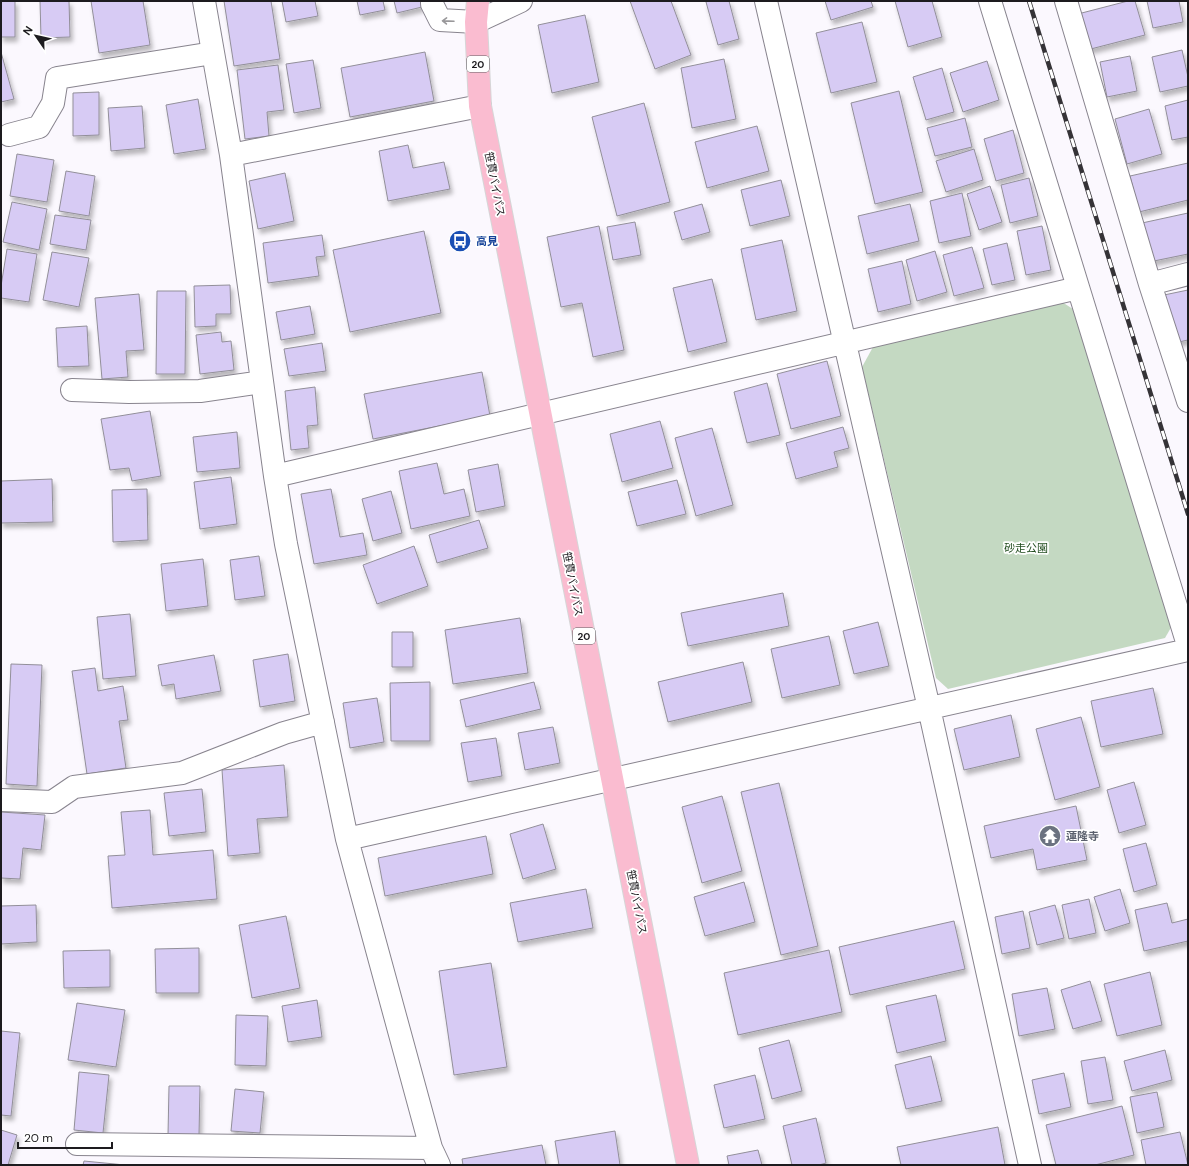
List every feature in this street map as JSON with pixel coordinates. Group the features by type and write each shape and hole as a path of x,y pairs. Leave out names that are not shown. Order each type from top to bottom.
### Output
{"main road":[{"name":"笹貫バイパス","path":"477,11 480,106 688,1165"}],"street":[{"path":"77,1144 435,1157 348,839 286,544 274,476 231,155 204,1"},
{"path":"432,1 440,20 521,1"},
{"path":"477,11 497,1"},
{"path":"766,1 929,708 1030,1165"},
{"path":"990,1 1188,645"},
{"path":"1066,1 1150,284 1188,401"},
{"path":"9,135 39,127 53,103 57,78 213,53"},
{"path":"231,155 480,106"},
{"path":"1150,284 1188,274"},
{"path":"274,476 1078,288"},
{"path":"72,390 129,392 200,391 262,382"},
{"path":"348,839 1188,650"},
{"path":"1,800 52,802 74,787 182,773 284,732 323,722"}],"green space":[{"name":"砂走公園","path":"1062,302 1076,311 1173,624 1165,638 948,689 936,678 862,367 873,347"}],"building":[{"path":"1,1 15,1 15,37 1,37"},
{"path":"40,1 69,1 70,37 41,38"},
{"path":"91,1 143,1 150,45 99,53"},
{"path":"224,1 271,1 280,59 234,66"},
{"path":"282,1 315,1 318,16 286,22"},
{"path":"357,1 383,1 385,10 360,15"},
{"path":"394,1 421,1 422,7 397,13"},
{"path":"630,1 671,1 691,55 655,69"},
{"path":"729,1 739,39 718,45 706,2"},
{"path":"825,1 871,1 873,7 831,20"},
{"path":"895,1 932,1 942,37 908,47"},
{"path":"1128,1 1135,1 1145,35 1083,51 1074,15"},
{"path":"1147,1 1179,1 1183,22 1153,28"},
{"path":"585,15 599,82 552,93 538,25"},
{"path":"862,22 877,82 831,93 816,33"},
{"path":"1182,50 1188,77 1188,86 1160,92 1152,57"},
{"path":"1,52 14,99 1,102"},
{"path":"425,52 434,101 350,117 341,68"},
{"path":"1130,56 1137,91 1107,97 1100,62"},
{"path":"724,59 736,119 692,128 681,68"},
{"path":"313,60 321,108 294,113 286,64"},
{"path":"987,61 999,100 963,112 950,73"},
{"path":"278,65 284,110 267,112 269,136 245,139 237,70"},
{"path":"942,68 954,112 926,120 913,77"},
{"path":"899,91 923,192 875,204 851,103"},
{"path":"99,92 99,135 73,136 73,93"},
{"path":"198,99 206,149 174,154 166,105"},
{"path":"1188,100 1188,137 1172,140 1165,106"},
{"path":"644,103 670,202 617,216 592,117"},
{"path":"142,106 145,148 111,151 108,108"},
{"path":"1149,109 1162,154 1127,164 1115,119"},
{"path":"965,118 972,147 935,156 927,128"},
{"path":"757,126 769,171 707,188 695,142"},
{"path":"1013,130 1024,173 996,181 984,139"},
{"path":"408,145 413,168 444,162 450,189 388,201 379,151"},
{"path":"974,149 983,180 946,192 936,161"},
{"path":"17,154 54,160 47,202 10,196"},
{"path":"1188,163 1188,200 1139,212 1130,176"},
{"path":"66,171 95,176 89,216 59,211"},
{"path":"285,173 294,221 258,229 249,181"},
{"path":"1029,178 1038,216 1010,223 1001,185"},
{"path":"781,180 790,216 750,226 741,190"},
{"path":"990,186 1002,222 979,230 967,194"},
{"path":"962,193 971,236 939,243 930,201"},
{"path":"12,202 47,209 39,250 3,242"},
{"path":"702,204 710,232 682,240 674,212"},
{"path":"910,204 919,241 867,254 858,216"},
{"path":"1188,213 1188,254 1149,262 1142,223"},
{"path":"55,215 91,220 86,250 50,244"},
{"path":"635,222 641,255 613,260 607,227"},
{"path":"599,226 624,350 593,357 582,303 561,307 547,237"},
{"path":"1042,226 1051,270 1026,275 1017,231"},
{"path":"424,231 441,313 350,332 333,250"},
{"path":"322,235 325,256 316,257 319,276 268,283 263,243"},
{"path":"782,240 797,311 756,320 741,249"},
{"path":"1007,243 1015,280 992,285 983,249"},
{"path":"972,247 984,288 954,296 943,255"},
{"path":"7,249 37,254 29,302 1,298 1,286"},
{"path":"935,251 947,292 917,301 906,260"},
{"path":"52,252 89,258 79,307 43,300"},
{"path":"902,261 911,304 878,312 868,269"},
{"path":"712,279 727,342 688,352 673,288"},
{"path":"230,285 231,314 216,314 216,326 195,327 194,286"},
{"path":"1188,290 1188,340 1174,343 1164,295"},
{"path":"157,291 186,291 185,374 156,374"},
{"path":"139,294 144,350 126,351 128,377 102,379 95,298"},
{"path":"310,306 315,334 281,340 276,312"},
{"path":"87,326 89,366 58,367 56,328"},
{"path":"221,332 222,342 231,341 234,370 200,374 196,335"},
{"path":"322,343 326,371 289,376 284,349"},
{"path":"827,361 841,416 791,429 777,374"},
{"path":"482,372 490,416 373,439 364,394"},
{"path":"767,383 780,435 747,443 734,392"},
{"path":"315,387 318,425 307,426 309,448 291,450 285,391"},
{"path":"150,411 161,476 132,481 129,468 110,470 101,419"},
{"path":"660,421 673,468 622,482 610,434"},
{"path":"843,427 849,448 834,452 838,467 796,479 786,443"},
{"path":"712,428 733,505 696,516 675,438"},
{"path":"237,432 240,468 197,472 193,437"},
{"path":"437,463 444,494 464,489 470,516 411,529 399,471"},
{"path":"498,464 505,506 476,512 468,470"},
{"path":"231,477 237,524 200,529 194,482"},
{"path":"52,479 53,522 1,523 1,481"},
{"path":"677,480 686,514 637,526 628,492"},
{"path":"147,489 148,540 113,542 112,490"},
{"path":"331,489 340,537 363,533 367,555 314,564 301,494"},
{"path":"391,491 402,533 373,541 362,499"},
{"path":"479,520 488,548 437,563 429,535"},
{"path":"414,546 428,586 377,604 363,565"},
{"path":"259,556 265,596 235,600 230,560"},
{"path":"203,559 208,606 166,611 161,564"},
{"path":"783,593 789,626 688,646 681,613"},
{"path":"130,614 136,676 103,679 97,617"},
{"path":"520,618 528,673 453,684 445,630"},
{"path":"878,622 889,666 854,674 843,631"},
{"path":"392,632 413,632 413,667 392,667"},
{"path":"829,636 840,685 782,698 771,649"},
{"path":"288,654 295,701 260,707 253,660"},
{"path":"214,655 221,691 176,699 174,684 162,686 158,665"},
{"path":"743,662 752,702 668,722 658,682"},
{"path":"11,664 42,665 37,786 6,784"},
{"path":"95,668 98,691 123,686 128,720 119,721 126,768 87,774 72,671"},
{"path":"430,682 430,741 391,741 390,683"},
{"path":"534,682 541,709 466,727 460,700"},
{"path":"1153,688 1163,734 1101,747 1091,701"},
{"path":"377,698 384,742 350,748 343,703"},
{"path":"1011,715 1020,757 964,770 954,729"},
{"path":"1081,717 1100,787 1055,800 1036,729"},
{"path":"553,727 560,763 525,770 518,733"},
{"path":"496,738 502,776 468,782 461,743"},
{"path":"284,765 288,817 257,819 260,853 228,856 222,770"},
{"path":"1134,782 1146,825 1119,833 1107,790"},
{"path":"779,783 818,946 781,955 741,792"},
{"path":"202,789 206,832 169,836 164,793"},
{"path":"722,796 742,871 702,883 682,807"},
{"path":"1076,806 1087,860 1037,870 1033,849 991,858 984,826"},
{"path":"150,810 153,855 213,850 217,899 112,908 108,856 125,855 121,812"},
{"path":"1,812 45,815 41,850 23,848 20,879 1,878"},
{"path":"543,824 556,869 523,879 510,834"},
{"path":"486,836 493,874 385,896 378,858"},
{"path":"1146,843 1157,885 1134,892 1123,849"},
{"path":"744,882 755,922 705,936 694,897"},
{"path":"586,889 593,928 518,942 510,903"},
{"path":"1120,889 1130,923 1105,931 1094,897"},
{"path":"1089,899 1096,933 1069,939 1062,905"},
{"path":"1167,903 1172,923 1188,919 1188,941 1144,951 1135,910"},
{"path":"36,905 37,942 1,944 1,906"},
{"path":"1055,905 1064,938 1037,945 1029,912"},
{"path":"1023,911 1030,948 1002,954 995,917"},
{"path":"286,916 300,988 252,998 239,925"},
{"path":"954,921 965,969 850,995 839,947"},
{"path":"199,948 199,993 156,993 155,949"},
{"path":"110,950 110,987 64,988 63,951"},
{"path":"829,950 842,1012 738,1035 724,973"},
{"path":"491,963 507,1067 454,1075 439,971"},
{"path":"1150,972 1162,1025 1117,1036 1104,984"},
{"path":"1090,981 1102,1021 1073,1029 1061,990"},
{"path":"1047,988 1055,1029 1019,1036 1012,994"},
{"path":"936,995 946,1041 897,1053 886,1006"},
{"path":"317,1000 322,1037 288,1042 282,1006"},
{"path":"77,1003 125,1010 116,1067 68,1060"},
{"path":"236,1015 268,1016 266,1066 235,1065"},
{"path":"1,1031 20,1033 11,1116 1,1115"},
{"path":"789,1040 802,1091 772,1099 759,1048"},
{"path":"1165,1050 1172,1080 1132,1091 1124,1061"},
{"path":"931,1056 942,1101 906,1109 895,1065"},
{"path":"1105,1057 1113,1100 1088,1104 1081,1061"},
{"path":"79,1072 109,1075 103,1133 74,1130"},
{"path":"1064,1073 1071,1107 1039,1114 1032,1080"},
{"path":"755,1075 765,1119 724,1128 714,1085"},
{"path":"169,1086 200,1086 199,1135 168,1135"},
{"path":"235,1089 264,1092 260,1133 231,1131"},
{"path":"1157,1092 1164,1127 1137,1133 1130,1097"},
{"path":"1122,1106 1134,1155 1095,1165 1056,1165 1046,1125"},
{"path":"816,1118 826,1163 819,1165 792,1165 783,1126"},
{"path":"998,1127 1005,1165 901,1165 897,1147"},
{"path":"1,1130 17,1135 8,1165 1,1165"},
{"path":"615,1131 620,1165 559,1165 555,1141"},
{"path":"1180,1132 1188,1165 1146,1165 1141,1140"},
{"path":"542,1145 546,1165 463,1165 462,1159"},
{"path":"758,1150 762,1165 729,1165 727,1156"},
{"path":"84,1161 125,1165 83,1165"}],"railway":[{"path":"1029,1 1188,514"}],"place":[{"name":"高見","path":"460,241"},
{"name":"蓮隆寺","path":"1050,836"}]}
